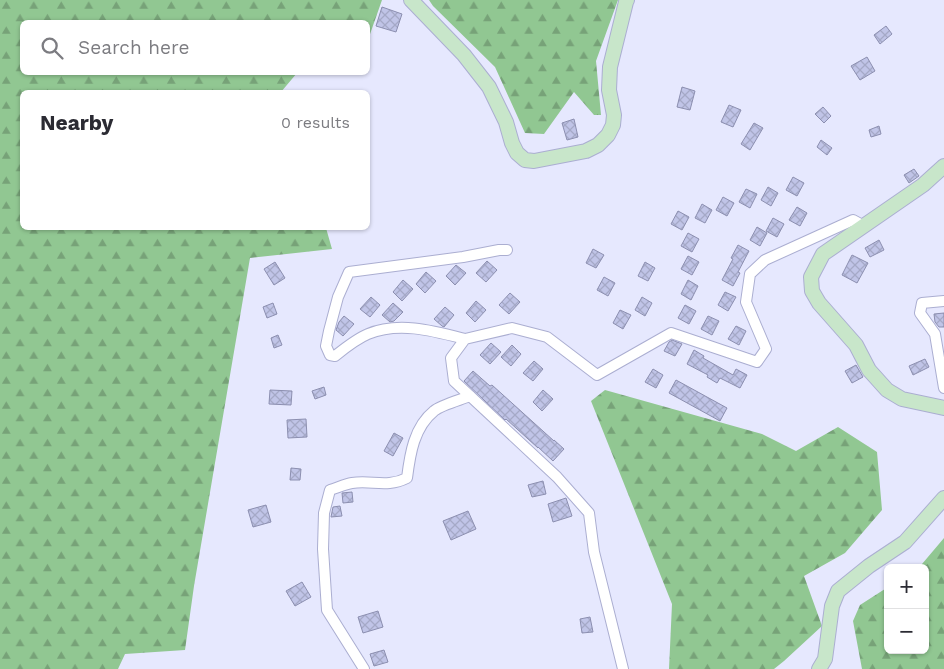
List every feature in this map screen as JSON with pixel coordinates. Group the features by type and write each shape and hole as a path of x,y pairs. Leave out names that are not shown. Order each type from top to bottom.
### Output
{"street":[{"path":"412,0 464,55 489,87 506,122 517,153 525,160 534,161 586,151 608,135 614,115 609,90 610,67 627,0"},
{"path":"944,166 923,186 823,254 811,277 812,291 819,303 856,345 869,370 887,390 902,399 944,408"},
{"path":"507,250 349,272 338,297 326,346 330,355 335,356 367,334 386,328 413,328 465,339 512,328 547,337 597,375 671,333 757,362 766,349 746,302 750,274 765,260 852,220 864,226"},
{"path":"944,301 922,303 920,313 935,334 944,388"},
{"path":"465,339 451,358 454,381 557,477 589,513 594,552 623,669"},
{"path":"364,669 327,610 323,522 330,490 352,483 398,483 407,478 410,452 420,426 434,410 470,396"},
{"path":"819,669 825,659 832,606 838,591 869,566 906,542 944,498"}],"green space":[{"path":"0,0 382,0 370,34 370,20 20,20 20,75 295,75 283,90 20,90 20,230 327,230 332,249 250,258 194,586 185,650 125,654 118,669 0,669"},
{"path":"429,0 618,0 596,61 601,115 594,115 574,92 544,134 525,133 495,67"},
{"path":"605,390 762,434 796,451 838,427 877,452 882,510 845,553 804,576 822,626 774,669 669,669 672,604 591,401"},
{"path":"944,538 944,669 862,669 853,621 860,605 884,590 884,654 929,654 929,564 922,564"}],"building":[{"path":"382,7 402,14 396,32 376,26"},
{"path":"886,26 892,34 880,44 874,35"},
{"path":"867,57 875,71 860,80 851,66"},
{"path":"682,87 695,91 690,110 677,107"},
{"path":"729,105 741,110 733,127 721,122"},
{"path":"823,107 831,116 824,123 815,114"},
{"path":"574,119 578,137 567,140 562,123"},
{"path":"754,123 763,128 750,150 741,144"},
{"path":"879,126 881,134 871,137 869,130"},
{"path":"821,140 832,148 827,155 817,147"},
{"path":"914,169 919,176 909,183 904,175"},
{"path":"793,177 804,183 797,196 786,190"},
{"path":"768,187 778,193 771,206 761,200"},
{"path":"746,189 757,194 750,208 739,202"},
{"path":"723,197 734,203 727,216 716,210"},
{"path":"702,204 712,210 705,223 695,218"},
{"path":"797,207 807,213 800,226 789,220"},
{"path":"678,211 689,217 682,230 671,224"},
{"path":"773,218 784,224 777,237 766,231"},
{"path":"757,227 767,233 760,246 750,240"},
{"path":"688,233 699,239 692,252 681,246"},
{"path":"879,240 884,250 870,257 865,248"},
{"path":"738,245 749,251 733,286 722,280"},
{"path":"593,249 604,255 596,268 586,263"},
{"path":"852,255 868,263 857,283 842,275"},
{"path":"688,256 699,262 692,275 681,269"},
{"path":"487,261 497,270 486,282 476,273"},
{"path":"275,262 285,278 274,285 264,269"},
{"path":"645,262 655,268 648,281 638,276"},
{"path":"456,265 466,273 455,285 446,276"},
{"path":"426,272 436,281 425,293 416,284"},
{"path":"604,277 615,283 608,296 597,290"},
{"path":"403,280 413,289 402,301 393,292"},
{"path":"688,280 698,286 691,300 681,294"},
{"path":"725,292 736,297 728,311 718,305"},
{"path":"510,293 520,302 509,314 499,305"},
{"path":"371,297 380,305 370,317 360,309"},
{"path":"642,297 652,303 645,316 635,310"},
{"path":"476,301 486,310 475,322 466,313"},
{"path":"273,303 277,314 267,318 263,307"},
{"path":"393,303 403,312 394,321 390,322 382,315"},
{"path":"685,305 696,311 689,324 678,318"},
{"path":"445,307 454,315 444,327 434,319"},
{"path":"620,310 631,315 623,329 613,323"},
{"path":"944,313 944,327 939,327 935,322 934,314"},
{"path":"344,316 354,324 343,336 336,330"},
{"path":"708,316 719,321 712,335 701,329"},
{"path":"736,326 746,331 739,345 728,339"},
{"path":"278,335 282,345 274,348 271,338"},
{"path":"672,340 682,344 675,356 664,351"},
{"path":"491,343 501,352 490,364 480,355"},
{"path":"512,345 521,354 511,366 501,357"},
{"path":"694,350 704,356 703,358 733,375 736,369 747,375 740,388 720,378 717,383 707,377 708,375 687,364"},
{"path":"925,359 929,367 913,375 909,366"},
{"path":"534,361 543,369 533,381 523,373"},
{"path":"856,365 863,377 852,383 845,371"},
{"path":"653,369 663,375 656,388 645,382"},
{"path":"473,371 490,386 492,385 564,449 553,461 505,420 464,381"},
{"path":"676,380 727,408 720,421 669,393"},
{"path":"324,387 326,395 315,399 312,391"},
{"path":"270,390 292,391 291,405 269,404"},
{"path":"543,390 553,399 542,411 533,402"},
{"path":"306,419 307,437 288,438 287,420"},
{"path":"394,433 403,438 393,456 384,451"},
{"path":"291,468 301,469 300,480 290,480"},
{"path":"543,481 546,494 532,497 528,485"},
{"path":"352,492 353,502 343,503 342,493"},
{"path":"566,498 572,516 553,522 548,504"},
{"path":"266,505 271,522 253,527 248,510"},
{"path":"340,506 342,516 331,517 333,507"},
{"path":"468,511 476,529 451,540 443,521"},
{"path":"302,582 311,597 295,606 286,591"},
{"path":"378,611 383,627 363,633 358,617"},
{"path":"590,617 593,632 582,633 580,619"},
{"path":"384,650 388,662 374,666 370,654"}]}
